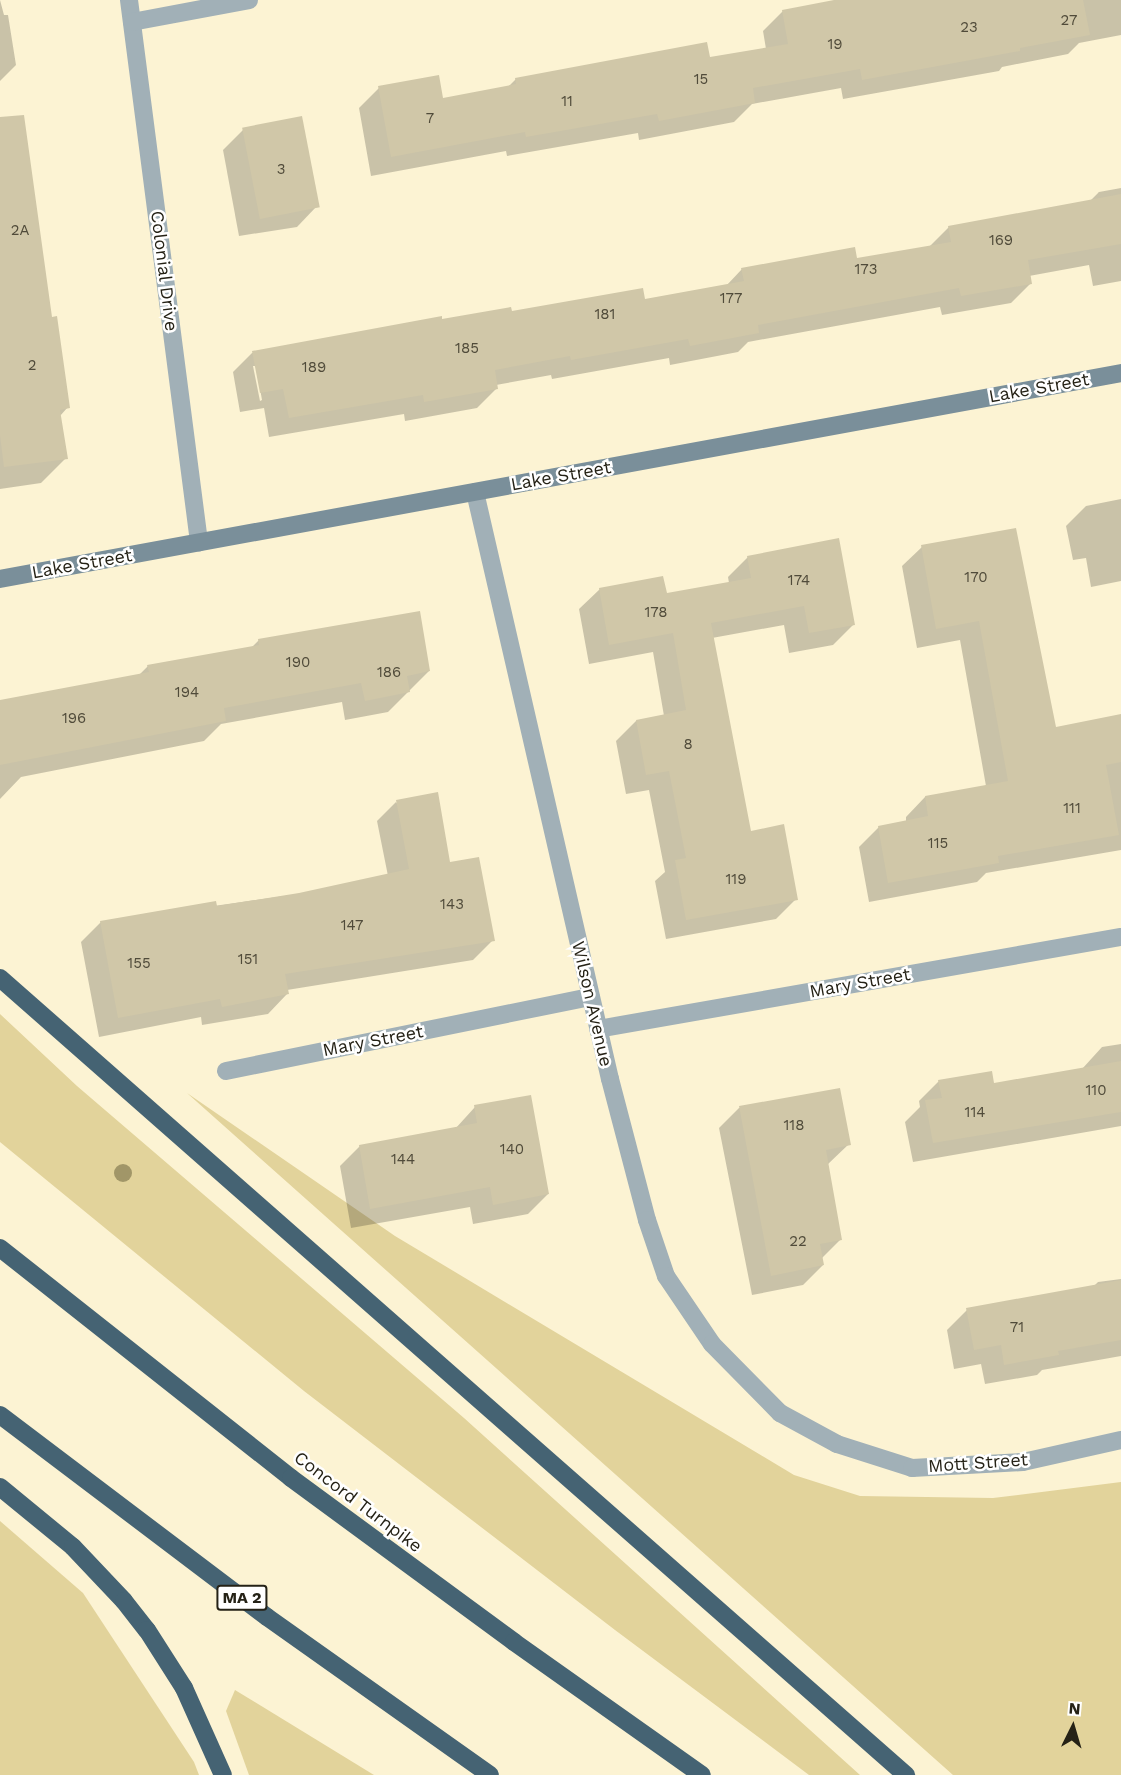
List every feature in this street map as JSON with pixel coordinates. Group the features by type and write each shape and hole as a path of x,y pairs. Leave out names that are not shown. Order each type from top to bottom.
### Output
{"highway":[{"path":"0,978 906,1775"},
{"name":"Concord Turnpike","path":"0,1248 291,1479 505,1636 702,1775"},
{"name":"MA 2","path":"0,1415 267,1617 490,1775"},
{"path":"0,1487 73,1547 124,1601 147,1630 184,1688 224,1775"}],"main road":[{"name":"Lake Street","path":"0,579 1121,373"}],"street":[{"name":"Colonial Drive","path":"129,0 199,542"},
{"path":"132,22 249,0"},
{"name":"Wilson Avenue","path":"475,492 598,1029 647,1220 666,1276 712,1344 780,1413 837,1444"},
{"name":"Mary Street","path":"598,1029 1121,937"},
{"name":"Mary Street","path":"226,1071 591,997"},
{"name":"Mott Street","path":"837,1444 912,1468 1023,1462 1121,1440"}],"shaded area":[{"path":"0,1014 77,1086 464,1418 860,1775 809,1775 615,1630 304,1391 0,1142"},
{"path":"187,1093 395,1236 794,1475 860,1496 993,1498 1121,1482 1121,1775 953,1775"},
{"path":"0,1521 83,1593 194,1762 199,1775 0,1775"},
{"path":"235,1690 374,1775 249,1775 226,1711"}],"building":[{"path":"834,0 1083,0 1090,35 1020,48 1020,51 862,80 860,69 753,88 755,103 659,121 657,114 526,137 525,132 391,157 378,86 439,75 443,98 516,84 515,78 707,42 710,57 788,44 782,10"},
{"path":"24,115 52,317 57,316 70,408 60,410 68,459 4,467 0,435 0,117"},
{"path":"302,116 320,207 260,219 242,128"},
{"path":"1121,194 1121,244 1028,260 1032,284 961,296 959,288 758,325 759,333 690,346 688,339 571,360 570,356 495,370 498,389 424,402 423,395 289,418 283,389 260,393 252,351 442,316 442,319 511,307 512,311 643,288 645,299 744,281 741,268 855,247 857,258 951,242 948,226"},
{"path":"1016,528 1056,727 1121,714 1121,762 1106,765 1119,835 998,856 999,863 888,883 878,826 928,816 925,796 1008,781 979,621 936,629 921,545"},
{"path":"839,538 855,625 809,633 804,606 711,623 751,831 784,824 798,900 686,920 675,860 686,858 669,771 646,775 636,720 686,710 673,633 609,645 599,588 663,576 667,593 751,578 747,556"},
{"path":"420,611 430,671 407,676 410,692 365,701 361,683 224,708 226,721 0,765 0,700 149,672 147,665 259,645 258,639"},
{"path":"438,792 450,862 479,857 495,941 285,974 289,994 222,1007 220,999 118,1018 100,921 216,901 217,906 299,893 409,869 396,800"},
{"path":"1121,1061 1121,1112 933,1143 925,1100 942,1098 938,1080 992,1071 994,1083"},
{"path":"840,1088 851,1145 826,1150 842,1240 820,1244 824,1265 771,1276 739,1106"},
{"path":"531,1095 549,1194 493,1205 490,1187 370,1209 359,1145 477,1123 474,1105"},
{"path":"1121,1280 1121,1340 1058,1351 1059,1355 1004,1365 1001,1345 974,1350 966,1308"}]}
